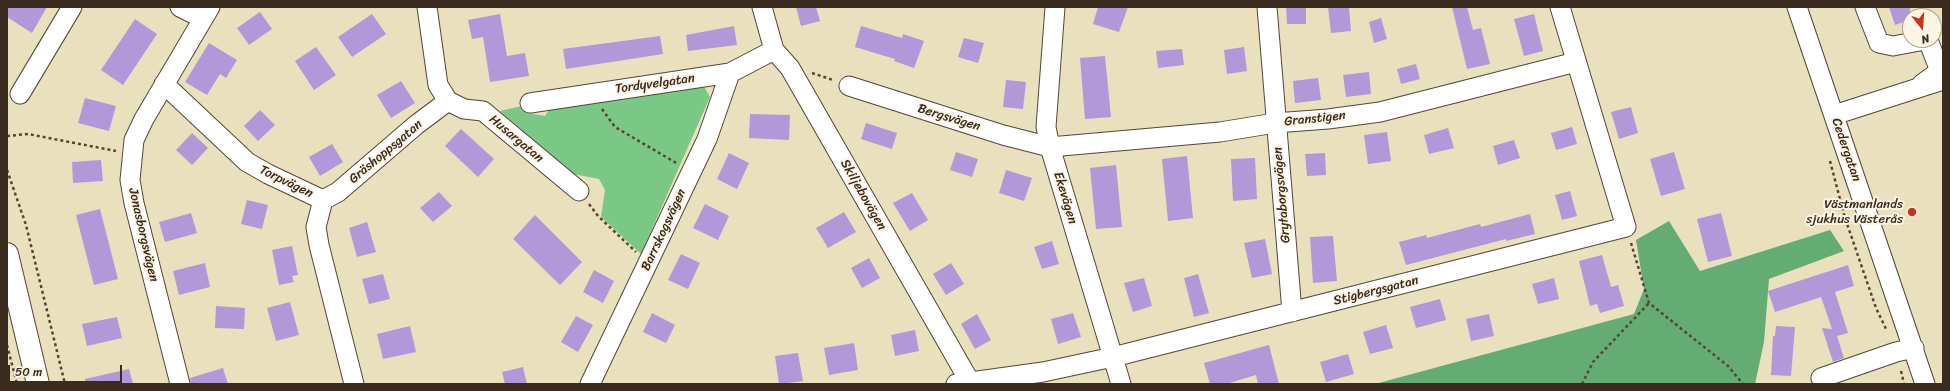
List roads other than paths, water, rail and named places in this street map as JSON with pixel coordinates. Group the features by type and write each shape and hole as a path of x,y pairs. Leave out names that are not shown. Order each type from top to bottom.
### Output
{"main road":[{"path":"7,254 38,384"}],"street":[{"path":"20,94 72,7"},
{"path":"180,7 206,12"},
{"path":"427,7 438,85 448,101"},
{"name":"Skiljebovägen","path":"762,7 774,50 790,68 963,383"},
{"name":"Ekevägen","path":"1055,7 1046,127 1050,147 1121,384"},
{"name":"Grytaborgsvägen","path":"1267,7 1275,124 1292,312"},
{"path":"1560,7 1576,62"},
{"name":"Cedergatan","path":"1797,7 1834,115 1904,350 1926,384"},
{"path":"1865,7 1879,43 1893,46 1902,44"},
{"name":"Jonasborgsvägen","path":"180,384 134,203 130,180 134,140 164,84 206,12"},
{"path":"1916,89 1940,71 1931,48"},
{"name":"Tordyvelgatan","path":"530,103 730,73 774,50"},
{"name":"Granstigen","path":"1050,147 1220,132 1380,112 1576,62"},
{"name":"Stigbergsgatan","path":"963,383 1043,372 1112,357 1626,227 1576,62"},
{"name":"Barrskogsvägen","path":"590,384 707,139 730,73"},
{"path":"1834,115 1867,103 1943,80"},
{"name":"Torpvägen","path":"164,84 247,162 268,174 323,200 316,227 319,245 354,384"},
{"name":"Bergsvägen","path":"849,86 1003,135 1050,147"},
{"name":"Husargatan","path":"448,101 464,109 483,111 579,191"},
{"name":"Gräshoppsgatan","path":"323,200 338,192 416,125 448,101"},
{"path":"1821,378 1904,350"}],"place":[{"name":"Västmanlands sjukhus Västerås","path":"1912,212"}]}
